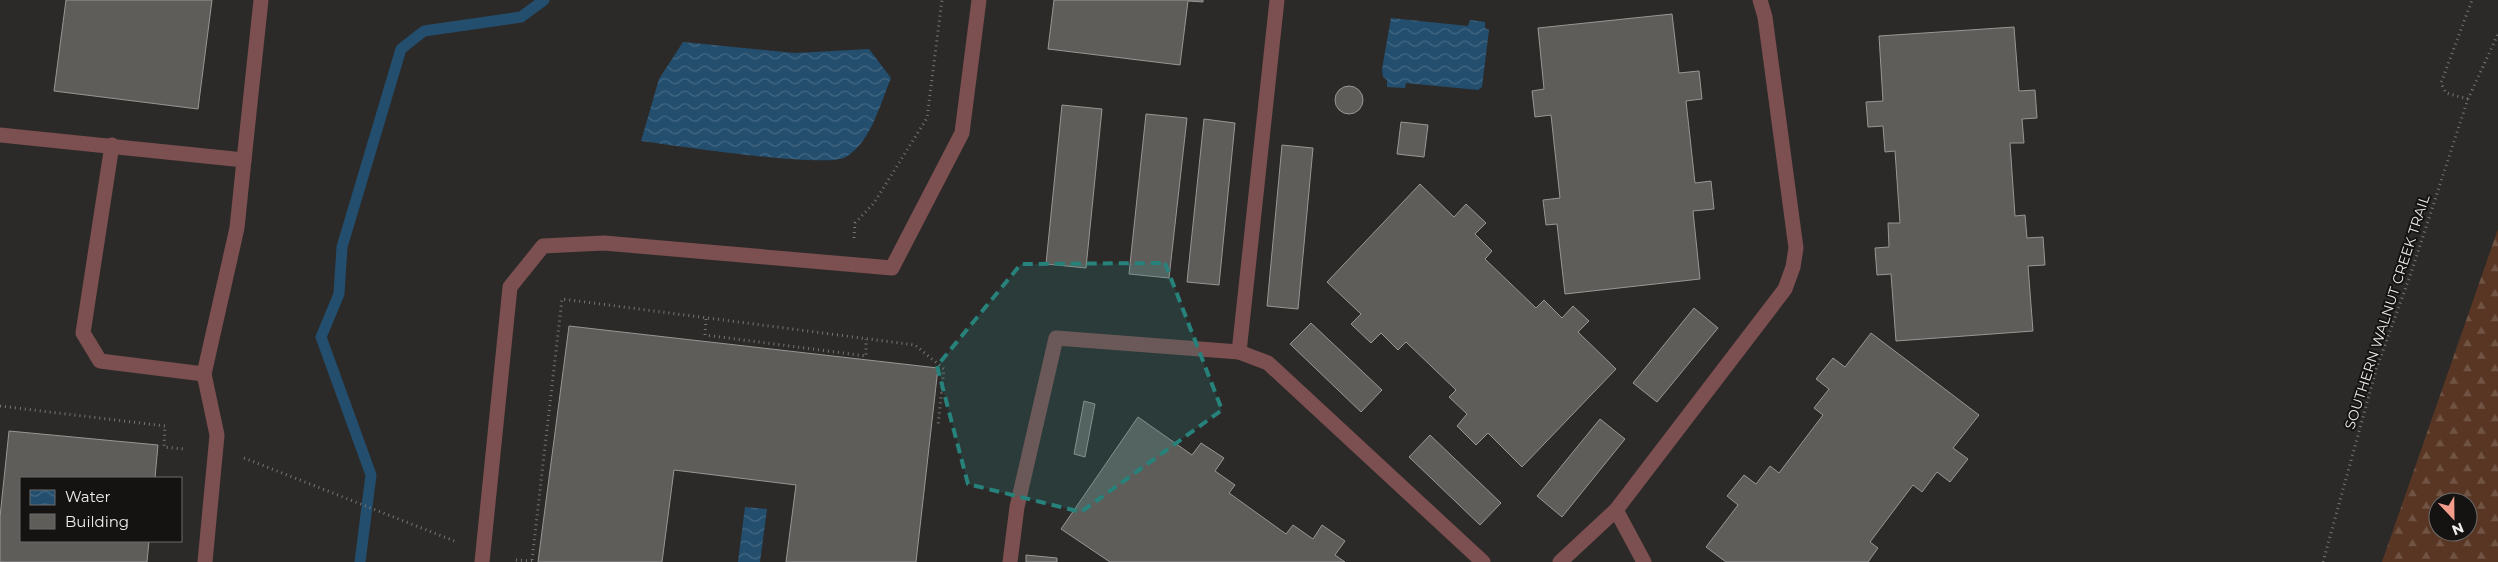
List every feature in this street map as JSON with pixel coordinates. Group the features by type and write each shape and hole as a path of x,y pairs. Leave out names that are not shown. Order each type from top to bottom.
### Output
{"lane":[{"path":"205,562 217,435 204,374 237,228 261,0"},
{"path":"482,562 510,287 543,246 604,243 892,268 962,133 979,0"},
{"path":"1239,352 1277,0"},
{"path":"1560,562 1616,510 1785,289 1793,267 1796,248 1765,17 1760,0"},
{"path":"0,135 244,160"},
{"path":"112,145 83,333 100,361 204,374"},
{"path":"1010,562 1017,507 1056,338 1239,352 1268,363 1482,562"},
{"path":"1616,510 1644,562"}],"path":[{"path":"853,246 855,223 874,203 928,118 942,0"},
{"path":"2468,98 2446,93 2441,83 2472,0"},
{"name":"SOUTHERN WALNUT CREEK TRAIL","path":"2323,562 2376,370 2412,273 2468,98 2498,34"},
{"path":"516,560 532,561 562,299 915,345 944,369 938,425"},
{"path":"706,319 705,335 866,356 866,339"},
{"path":"0,406 165,426 164,447 183,449"},
{"path":"242,457 451,540"}],"highlighted area":[{"path":"1165,263 1222,410 1081,512 968,484 937,366 1021,264"}],"green space":[{"path":"2498,229 2498,562 2382,562"}],"water":[{"path":"1391,18 1468,26 1470,20 1485,22 1485,28 1489,30 1482,87 1478,90 1406,83 1405,88 1387,87 1387,80 1383,77 1382,69"},
{"path":"683,42 795,53 869,49 891,78 874,122 862,142 846,157 833,160 781,158 641,141 659,79"},
{"path":"745,507 767,509 760,562 738,562"}],"building":[{"path":"66,0 212,0 198,109 54,91"},
{"path":"1054,0 1203,0 1203,2 1188,1 1180,65 1048,49"},
{"path":"1672,14 1679,73 1699,71 1702,99 1686,101 1695,183 1711,181 1714,209 1693,211 1700,279 1565,294 1557,224 1546,225 1543,200 1560,198 1551,115 1535,117 1532,91 1544,89 1538,28"},
{"path":"2014,27 2019,91 2035,90 2037,118 2022,119 2024,143 2010,143 2015,216 2025,215 2027,238 2043,237 2045,265 2028,266 2033,331 1896,341 1891,274 1877,275 1875,248 1889,247 1888,223 1900,223 1895,151 1885,152 1883,126 1868,127 1866,102 1883,101 1879,36"},
{"path":"1349,86 1359,90 1363,100 1359,110 1349,114 1339,110 1335,100 1339,90"},
{"path":"1062,105 1102,109 1086,268 1046,264"},
{"path":"1146,114 1187,118 1169,278 1129,274"},
{"path":"1204,119 1235,123 1219,285 1187,282"},
{"path":"1401,122 1428,125 1424,157 1397,154"},
{"path":"1282,145 1313,148 1298,309 1267,306"},
{"path":"1420,184 1454,217 1466,204 1486,223 1475,234 1492,251 1485,259 1536,308 1544,300 1562,318 1573,306 1589,321 1578,332 1616,369 1522,467 1488,433 1476,445 1457,426 1467,414 1449,397 1456,390 1406,342 1398,350 1381,333 1371,343 1351,324 1361,314 1327,282"},
{"path":"1694,308 1718,328 1657,402 1633,383"},
{"path":"1311,323 1382,390 1361,412 1290,344"},
{"path":"569,326 938,368 916,562 786,562 796,485 674,470 662,562 538,562"},
{"path":"1871,333 1979,415 1953,448 1968,459 1950,482 1937,472 1922,492 1913,485 1870,542 1878,548 1868,562 1726,562 1706,547 1738,505 1727,496 1744,475 1756,484 1770,466 1779,473 1823,415 1814,408 1829,389 1816,379 1833,358 1845,367"},
{"path":"1084,401 1095,404 1085,457 1074,454"},
{"path":"1138,417 1192,455 1201,443 1224,458 1215,471 1235,485 1229,493 1286,534 1293,525 1313,539 1322,525 1345,541 1335,555 1345,562 1110,562 1061,529"},
{"path":"1600,419 1625,439 1562,517 1537,496"},
{"path":"9,431 158,445 155,477 20,477 20,542 149,542 147,562 0,562 0,517"},
{"path":"1430,435 1501,503 1480,525 1409,457"},
{"path":"1026,555 1057,558 1057,562 1026,562"}],"waterway":[{"path":"360,562 371,475 321,337 339,294 342,247 401,49 424,31 521,17 544,0"}]}
